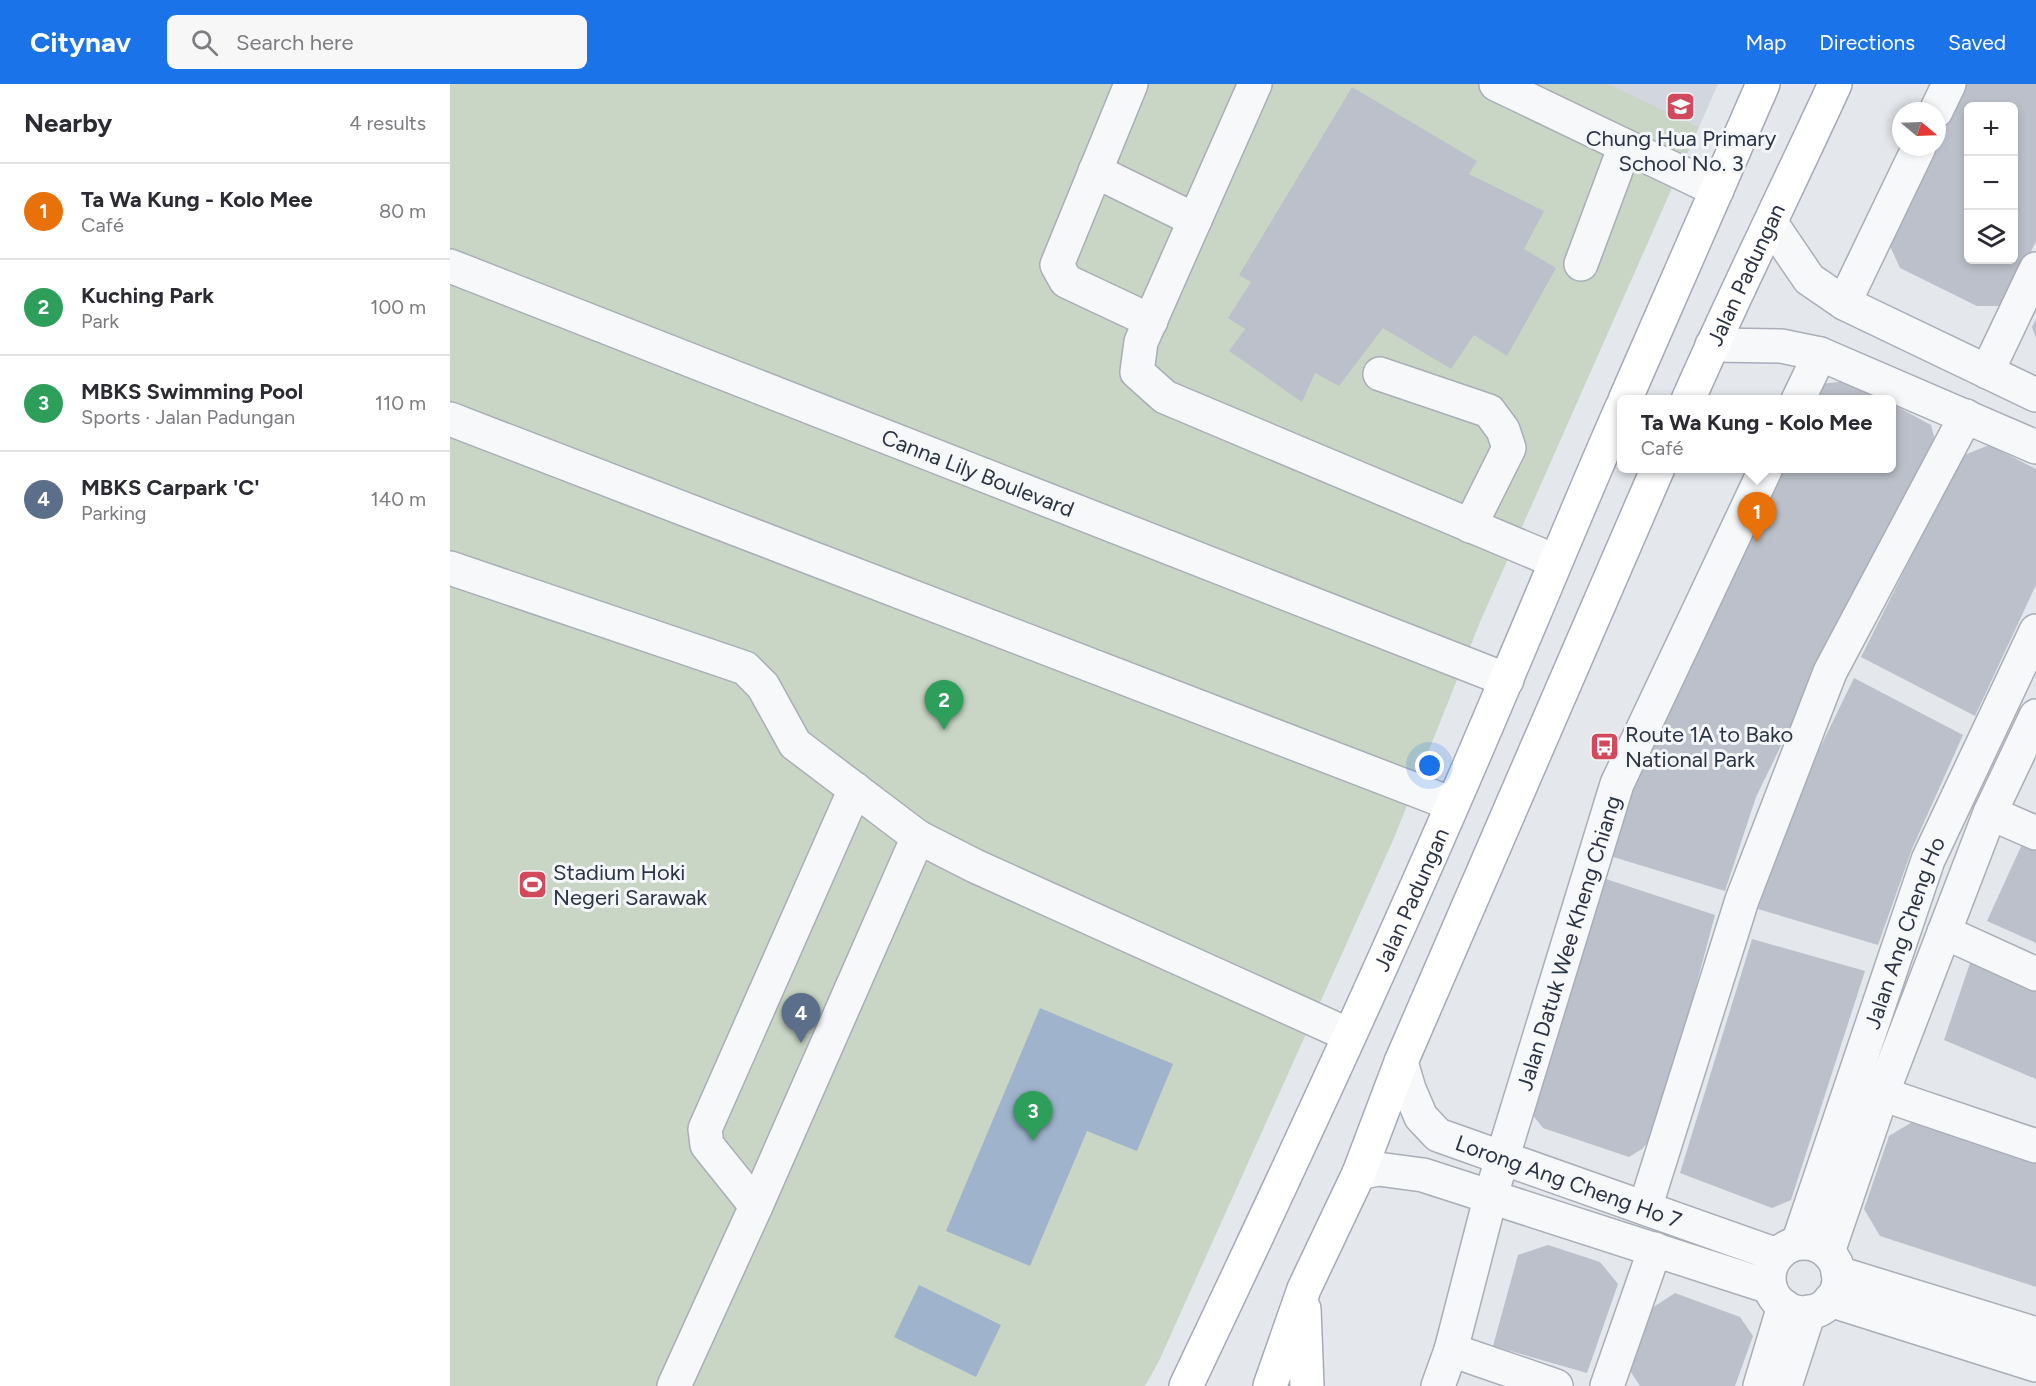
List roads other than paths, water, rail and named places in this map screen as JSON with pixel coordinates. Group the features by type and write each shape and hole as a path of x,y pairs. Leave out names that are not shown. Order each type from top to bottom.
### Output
{"main road":[{"path":"1627,395 1763,84"},
{"name":"Jalan Padungan","path":"1690,395 1835,84"},
{"name":"Jalan Padungan","path":"1186,1386 1295,1158 1506,680 1617,418"},
{"path":"1270,1386 1304,1289 1359,1173 1401,1062 1656,473"},
{"path":"1304,1289 1307,1386"}],"street":[{"path":"1131,84 1057,264 1066,281 1151,321"},
{"path":"1496,84 1717,190"},
{"path":"1940,102 1949,84"},
{"path":"1245,87 1195,220 1141,342 1137,372 1165,396 1555,561"},
{"path":"1581,264 1625,146"},
{"path":"1844,303 1915,156"},
{"path":"1095,171 1195,220"},
{"path":"1771,223 1809,279 1844,303 2036,395"},
{"name":"Canna Lily Boulevard","path":"450,266 1506,680"},
{"path":"1987,372 2036,269"},
{"path":"1712,345 1781,346 1820,354 2036,447"},
{"path":"1800,395 1820,354"},
{"path":"1380,374 1489,411 1503,430 1509,448 1470,526"},
{"path":"1645,1208 1742,900 1830,672 1966,416"},
{"path":"450,419 1452,804"},
{"name":"Jalan Datuk Wee Kheng Chiang","path":"1438,1386 1451,1350 1502,1158 1617,784 1764,473"},
{"path":"450,568 745,668 763,686 795,744 918,837 975,866 1349,1035"},
{"name":"Jalan Ang Cheng Ho","path":"1785,1386 1804,1279 1928,860 2036,631"},
{"name":"Jalan Ang Cheng Ho","path":"1760,1386 1882,1094 1990,813 2036,716"},
{"path":"756,1206 707,1145 705,1129 855,789"},
{"path":"1990,813 2036,832"},
{"path":"674,1386 756,1206 918,837"},
{"path":"1944,932 2036,974"},
{"name":"Lorong Ang Cheng Ho 7","path":"1401,1062 1421,1117 1438,1135 1645,1208 1804,1279"},
{"path":"1882,1094 2036,1146"},
{"name":"Lorong Ang Cheng Ho 7","path":"1359,1173 1378,1169 1423,1175 1655,1249 1804,1279 2036,1335"},
{"path":"1608,1386 1655,1249"},
{"path":"1804,1279 2036,1365"},
{"path":"1451,1350 1556,1386"}],"water":[{"path":"1040,1008 1173,1064 1137,1151 1087,1131 1030,1266 946,1231"},
{"path":"919,1285 1001,1325 976,1377 894,1337"}],"place":[{"name":"Chung Hua Primary School No. 3","path":"1681,106"},
{"name":"Ta Wa Kung - Kolo Mee","path":"1757,542"},
{"name":"Kuching Park","path":"944,730"},
{"name":"Route 1A to Bako National Park","path":"1604,747"},
{"name":"Stadium Hoki Negeri Sarawak","path":"532,885"},
{"name":"MBKS Carpark 'C'","path":"801,1043"},
{"name":"MBKS Swimming Pool","path":"1033,1141"}]}
